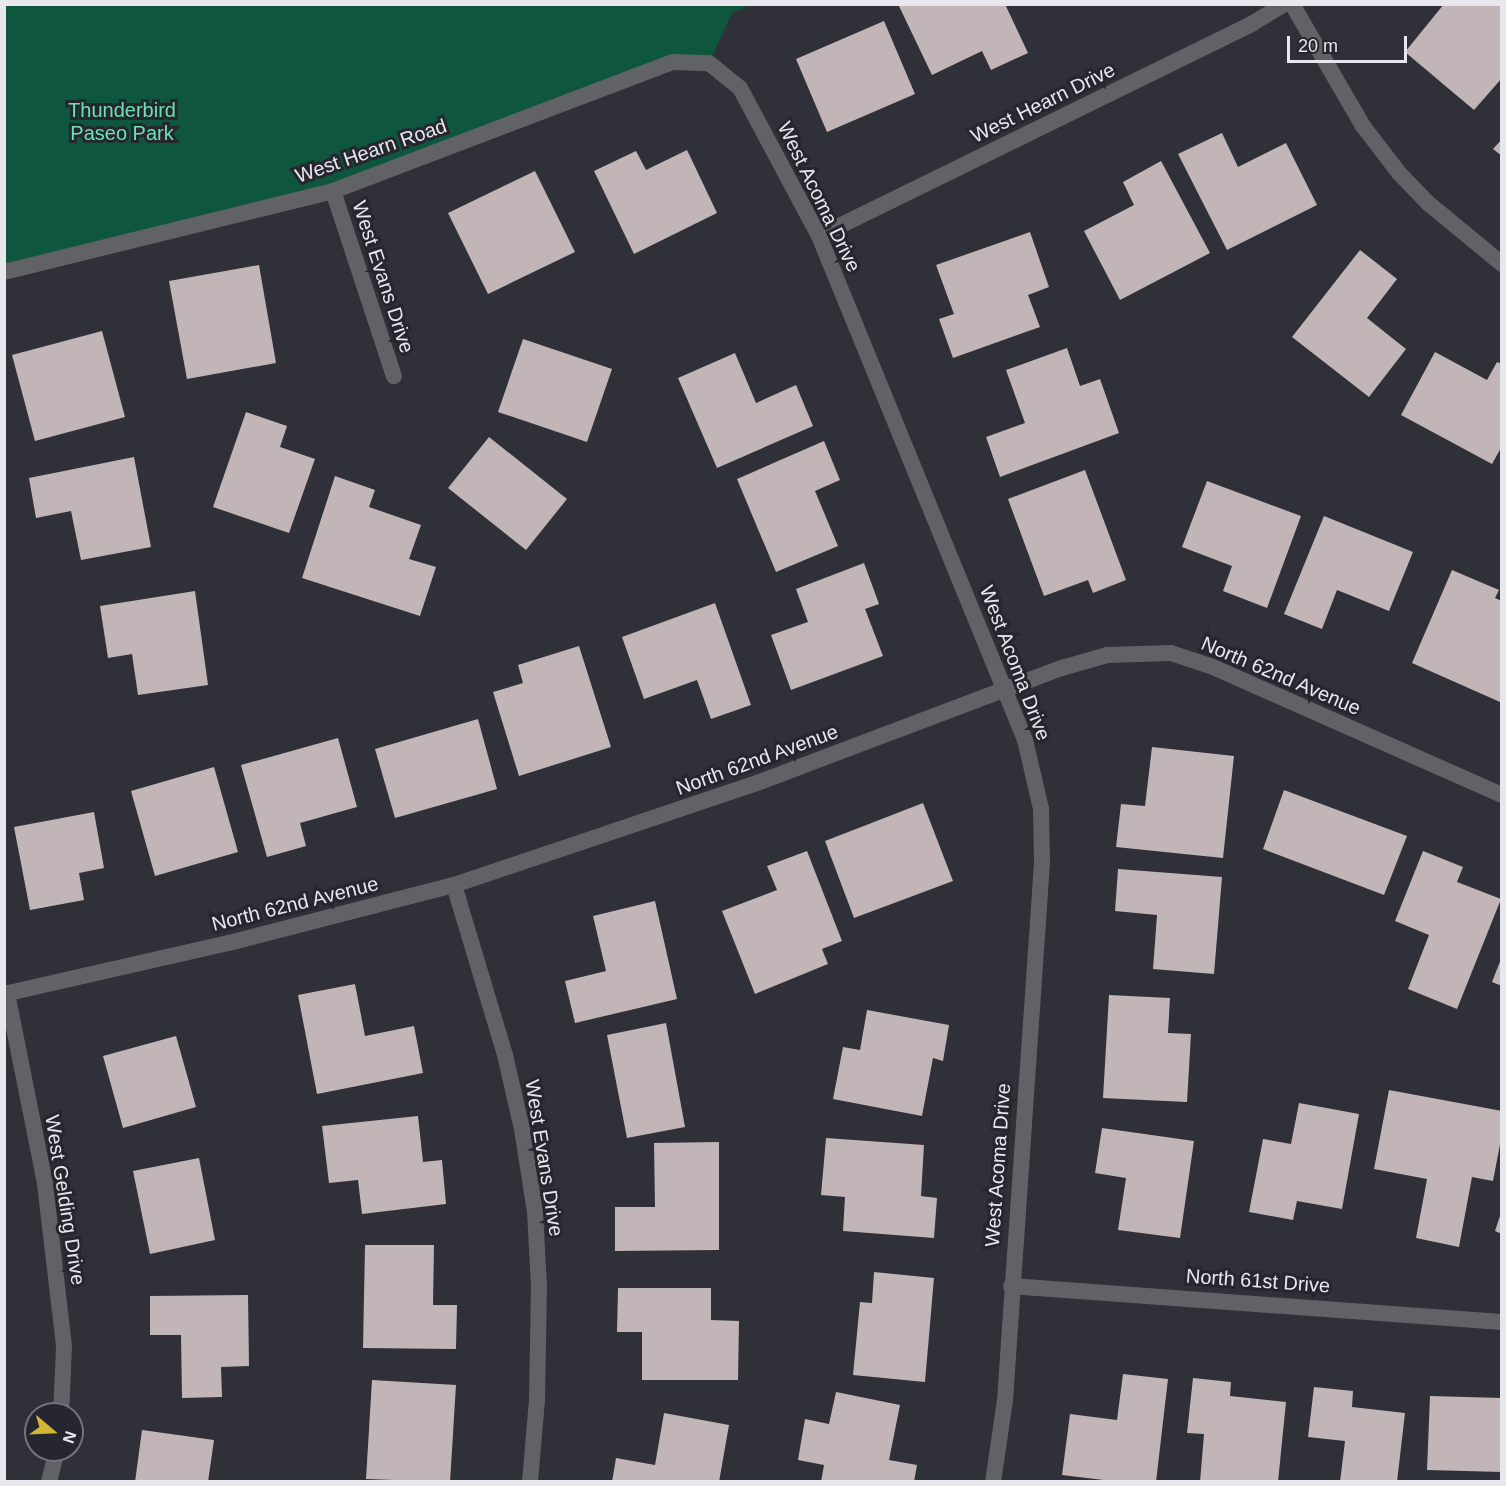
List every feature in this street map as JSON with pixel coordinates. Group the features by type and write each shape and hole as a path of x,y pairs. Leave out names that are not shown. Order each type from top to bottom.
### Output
{"street":[{"name":"West Hearn Drive","path":"819,236 1253,23 1285,4"},
{"path":"1292,4 1363,126 1400,173 1428,203 1502,264"},
{"name":"West Hearn Road","path":"4,272 333,191 673,62 709,63"},
{"name":"West Acoma Drive","path":"709,63 740,88 819,236 1025,740 1041,809 1042,863 1011,1286 1005,1400 993,1482"},
{"name":"West Evans Drive","path":"333,191 394,376"},
{"name":"North 62nd Avenue","path":"6,994 228,943 454,885 757,783 1004,692 1062,668 1107,655 1171,653 1213,667 1502,795"},
{"name":"West Evans Drive","path":"454,885 505,1055 522,1129 535,1212 539,1286 538,1343 534,1454 530,1482"},
{"name":"West Gelding Drive","path":"6,994 45,1184 64,1346 62,1402"},
{"name":"North 61st Drive","path":"1011,1286 1502,1322"},
{"path":"49,1482 54,1462"}],"green space":[{"name":"Thunderbird Paseo Park","path":"4,5 750,5 732,13 709,63 673,62 333,191 5,272"}],"building":[{"path":"898,4 1005,4 1028,53 991,70 982,51 932,75"},
{"path":"1444,4 1502,4 1502,78 1474,110 1405,52"},
{"path":"884,21 915,94 827,132 796,59"},
{"path":"1222,133 1238,167 1286,143 1317,205 1227,250 1178,154"},
{"path":"1502,139 1502,156 1493,149"},
{"path":"687,150 717,213 634,254 594,171 636,151 646,170"},
{"path":"1161,161 1210,253 1120,300 1084,231 1134,205 1123,182"},
{"path":"535,171 575,252 488,294 448,213"},
{"path":"1030,232 1049,287 1028,295 1040,327 953,358 939,319 954,314 936,265"},
{"path":"1360,250 1397,279 1367,318 1406,349 1369,397 1292,337"},
{"path":"259,265 276,363 187,379 169,281"},
{"path":"102,331 125,417 35,441 12,355"},
{"path":"523,339 612,369 587,442 498,412"},
{"path":"1067,348 1080,386 1100,379 1119,433 1000,477 986,437 1025,423 1006,370"},
{"path":"1435,352 1487,380 1497,362 1502,364 1502,446 1492,464 1401,415"},
{"path":"735,353 756,403 796,385 813,426 717,468 678,378"},
{"path":"246,412 287,426 280,447 315,459 289,533 213,507"},
{"path":"489,437 567,499 526,550 448,488"},
{"path":"824,441 840,480 815,491 838,546 776,572 737,479"},
{"path":"134,457 151,547 81,560 71,511 36,518 29,478"},
{"path":"1085,470 1126,580 1093,593 1088,580 1044,596 1008,499"},
{"path":"335,476 375,490 369,507 421,525 409,559 436,567 420,616 302,578"},
{"path":"1207,481 1301,516 1267,608 1223,591 1232,566 1182,547"},
{"path":"1324,516 1413,552 1389,611 1337,590 1322,629 1284,614"},
{"path":"864,563 879,604 865,609 883,656 791,690 771,635 808,622 796,589"},
{"path":"1452,570 1499,590 1495,598 1502,601 1500,702 1412,663"},
{"path":"195,591 208,685 138,695 132,654 108,658 100,606"},
{"path":"715,603 751,705 711,719 697,680 644,699 622,637"},
{"path":"579,646 611,747 519,776 493,692 523,683 518,665"},
{"path":"478,719 497,789 395,818 375,749"},
{"path":"338,738 357,807 300,823 306,846 267,857 241,765"},
{"path":"1152,747 1234,756 1223,858 1116,847 1121,804 1145,806"},
{"path":"214,767 238,852 155,876 131,791"},
{"path":"1284,790 1407,836 1384,895 1263,849"},
{"path":"923,803 953,881 854,918 825,841"},
{"path":"94,812 104,868 79,873 84,900 30,910 14,827"},
{"path":"807,851 842,941 822,949 828,964 755,994 722,911 777,890 767,866"},
{"path":"1423,851 1463,867 1457,882 1501,899 1457,1009 1408,989 1429,935 1395,921"},
{"path":"1118,869 1222,877 1214,974 1153,969 1157,915 1115,911"},
{"path":"655,901 677,999 575,1023 565,981 606,971 593,916"},
{"path":"1502,959 1502,986 1492,982"},
{"path":"355,984 365,1036 414,1026 423,1073 317,1094 298,995"},
{"path":"1109,995 1170,998 1168,1033 1191,1034 1187,1102 1103,1098"},
{"path":"867,1010 949,1025 943,1061 933,1058 922,1116 833,1099 843,1047 860,1050"},
{"path":"666,1023 685,1127 627,1138 607,1035"},
{"path":"176,1036 196,1107 123,1128 103,1056"},
{"path":"1389,1090 1502,1111 1502,1134 1493,1181 1472,1177 1459,1247 1416,1238 1427,1179 1374,1169"},
{"path":"1299,1103 1359,1114 1342,1209 1297,1201 1293,1220 1249,1212 1263,1139 1291,1144"},
{"path":"418,1116 423,1162 442,1160 446,1204 362,1214 358,1180 329,1183 322,1126"},
{"path":"1102,1128 1194,1141 1180,1238 1118,1230 1126,1178 1095,1173"},
{"path":"826,1138 924,1145 921,1196 937,1198 934,1238 843,1231 845,1197 821,1195"},
{"path":"719,1142 719,1250 615,1251 615,1207 655,1207 654,1143"},
{"path":"199,1158 215,1240 150,1254 133,1171"},
{"path":"1502,1213 1502,1234 1495,1231"},
{"path":"365,1245 434,1245 433,1305 457,1305 456,1349 363,1348"},
{"path":"874,1272 934,1278 925,1382 853,1375 860,1302 872,1303"},
{"path":"618,1288 711,1288 711,1320 739,1321 738,1380 642,1380 642,1332 617,1332"},
{"path":"248,1295 249,1366 221,1367 222,1397 182,1398 181,1335 150,1335 150,1296"},
{"path":"1123,1374 1168,1379 1156,1482 1120,1482 1062,1475 1070,1414 1117,1420"},
{"path":"1193,1378 1231,1382 1230,1396 1286,1402 1278,1482 1200,1482 1204,1434 1187,1433"},
{"path":"372,1380 456,1385 450,1482 366,1479"},
{"path":"1314,1387 1353,1391 1352,1407 1405,1413 1397,1482 1340,1482 1345,1441 1308,1437"},
{"path":"836,1392 900,1405 889,1460 917,1465 914,1482 821,1482 824,1465 798,1460 805,1419 829,1424"},
{"path":"1430,1396 1502,1398 1502,1472 1427,1470"},
{"path":"664,1413 729,1425 719,1482 612,1482 616,1458 655,1465"},
{"path":"142,1430 214,1440 208,1482 135,1482"}]}
